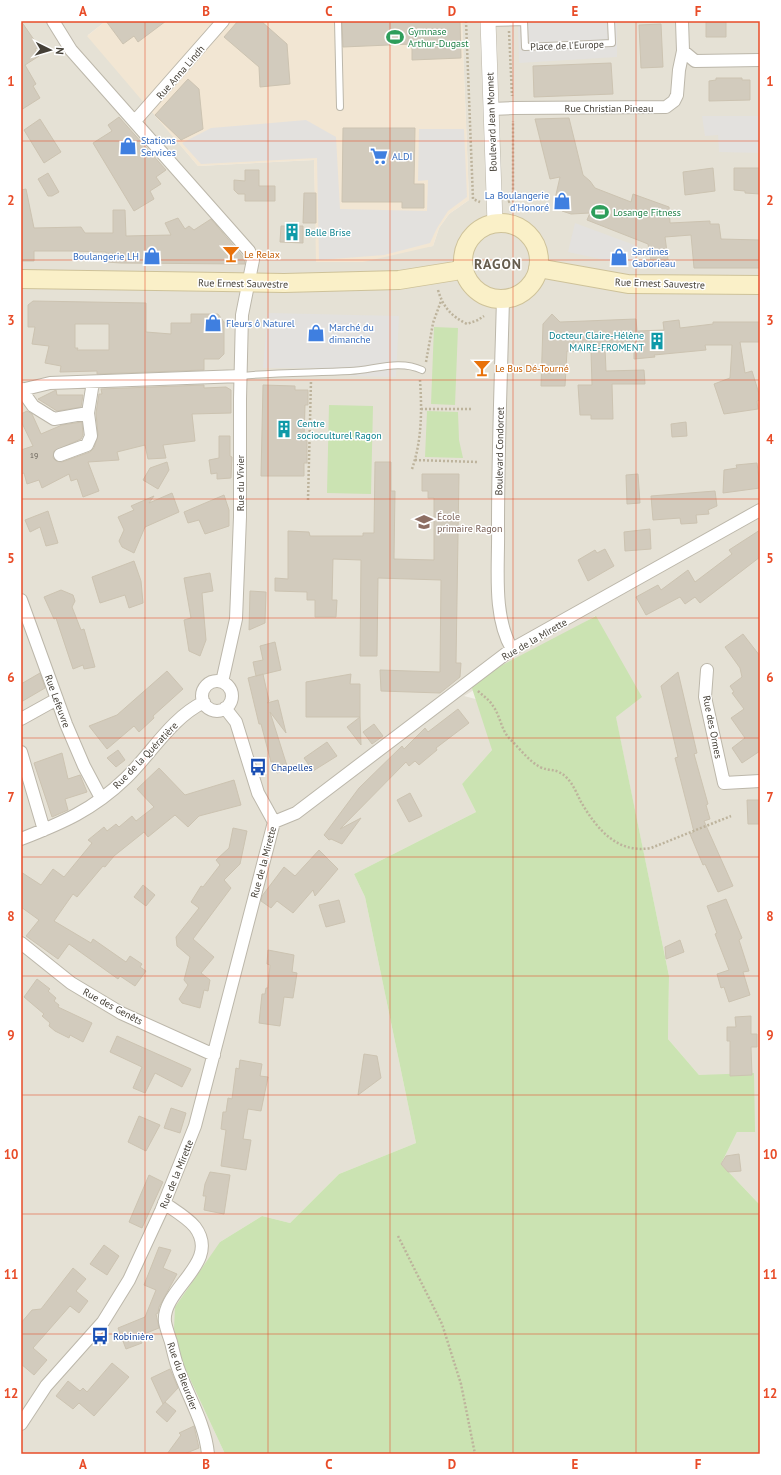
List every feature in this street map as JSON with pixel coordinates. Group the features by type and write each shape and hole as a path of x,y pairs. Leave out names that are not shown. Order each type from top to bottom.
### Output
{"main road":[{"path":"495,223 511,224 525,231 537,248 539,258 538,268 535,278 522,293 503,299 492,298 478,291 467,278 463,258 470,239 486,226 495,223"},
{"name":"Rue Ernest Sauvestre","path":"21,279 284,284 399,280 437,282 464,268"},
{"name":"Rue Ernest Sauvestre","path":"538,268 628,284 760,285"}],"street":[{"name":"Rue du Vivier","path":"53,21 71,50 249,252 253,260 242,315 240,376 240,517 236,620 222,682"},
{"name":"Rue Anna Lindh","path":"135,121 223,21"},
{"name":"Rue Christian Pineau","path":"491,109 666,107 674,101 677,95 679,70 684,51 682,21"},
{"name":"Boulevard Jean Monnet","path":"488,22 495,223"},
{"path":"684,51 695,61 760,60"},
{"name":"Boulevard Condorcet","path":"503,299 498,465 499,614 506,640 512,649"},
{"path":"88,413 54,419 33,406 21,390 50,383 240,376"},
{"path":"60,455 87,445 91,436 88,413 93,382"},
{"name":"Rue de la Mirette","path":"21,1424 46,1386 103,1322 129,1280 164,1203 195,1126 274,822 296,813 512,649 760,510"},
{"name":"Rue Lefeuvre","path":"21,600 66,724 84,766 101,798"},
{"name":"Rue des Ormes","path":"707,670 705,697 724,783 760,780"},
{"path":"212,682 222,682 229,687 232,696 229,704 221,710 211,709 204,702 202,692 204,688 212,682"},
{"path":"21,719 57,699"},
{"name":"Rue de la Quératière","path":"21,839 78,815 101,798 126,777 182,716 204,702"},
{"path":"225,708 236,722 258,793 274,822"},
{"path":"21,752 44,830"},
{"name":"Rue des Genêts","path":"21,943 71,983 121,1013 214,1055"},
{"name":"Rue du Bleurdier","path":"164,1203 195,1227 201,1240 199,1258 191,1275 171,1298 166,1310 165,1321 178,1368 205,1434 208,1454"}],"lane":[{"path":"338,21 340,106"},
{"name":"Place de l'Europe","path":"488,22 524,21 525,47 612,43 611,21"},
{"path":"240,376 353,371 389,365 414,366 422,370"}],"path":[{"path":"437,282 441,301 446,310 455,318 467,324 484,316"},
{"path":"412,469 421,436 420,378 428,357 433,323 441,301"},
{"path":"308,500 311,372"},
{"path":"421,409 471,409"},
{"path":"415,460 477,462"},
{"path":"470,682 494,706 504,732 534,763 545,769 558,771 568,779 588,814 610,839 638,850 651,848 731,816"},
{"path":"398,1236 442,1324 461,1384 475,1454"}],"shaded area":[{"path":"21,21 106,21 88,35 198,166 314,160 317,262 433,246 439,228 449,214 469,200 462,21 760,21 760,1205 721,1164 737,1132 699,1075 668,1039 669,976 595,616 464,696 487,702 492,750 462,784 476,812 354,874 365,897 416,1143 339,1174 290,1223 262,1216 220,1242 182,1362 225,1454 21,1454"},
{"path":"106,21 462,21 469,200 449,214 439,228 433,246 363,262 316,262 314,160 198,166 87,36"},
{"path":"518,21 617,21 617,57 519,63"},
{"path":"702,116 760,116 760,153 719,152 718,135 705,136"},
{"path":"306,120 336,137 340,209 427,211 428,180 418,181 419,129 464,129 467,197 448,211 437,228 430,243 384,255 319,260 317,158 201,164 182,143 211,128"},
{"path":"575,223 637,246 633,266 568,252"},
{"path":"268,313 399,316 396,377 350,376 350,368 263,368"}],"green space":[{"path":"434,327 458,328 455,405 431,404"},
{"path":"329,405 373,406 371,494 327,493"},
{"path":"427,411 458,412 459,440 463,458 425,457"},
{"path":"596,616 642,697 616,717 669,976 668,1039 699,1075 754,1073 755,1132 737,1132 721,1164 760,1205 760,1454 225,1454 182,1362 174,1329 175,1307 220,1242 262,1216 290,1223 339,1174 416,1143 365,897 354,874 476,812 462,784 492,750 470,682"}],"building":[{"path":"21,21 39,47 35,49 39,56 25,65 36,84 33,86 40,98 21,110"},
{"path":"106,21 166,21 138,42 134,36 123,44"},
{"path":"238,21 261,21 287,44 290,84 260,87 259,67 224,37"},
{"name":"Gymnase Arthur-Dugast","path":"342,21 460,21 461,58 412,60 412,44 343,47"},
{"path":"706,21 726,21 726,37 706,37"},
{"path":"661,24 663,67 641,68 639,25"},
{"path":"611,63 613,94 534,97 533,66"},
{"path":"716,78 742,78 742,80 750,80 750,100 709,101 709,81 716,80"},
{"path":"188,79 199,89 203,129 181,140 155,115"},
{"path":"119,117 166,170 156,177 161,184 150,191 154,199 134,211 93,143 112,131 108,125"},
{"path":"569,118 583,175 595,188 631,202 633,194 669,207 670,223 710,221 710,224 719,224 721,239 760,240 760,268 694,268 691,235 665,237 669,267 652,267 648,244 587,220 590,213 571,214 562,211 557,206 555,199 560,177 550,179 535,119"},
{"path":"40,119 61,152 44,163 24,130"},
{"name":"ALDI","path":"343,128 415,128 414,184 424,184 424,208 402,208 402,202 342,202"},
{"path":"713,168 715,191 685,195 683,172"},
{"path":"734,168 760,168 760,194 745,193 745,191 734,190"},
{"path":"245,170 259,170 259,186 275,186 275,201 245,201 245,194 238,194 234,190 234,180 245,181"},
{"path":"48,173 59,192 52,196 48,196 38,179"},
{"path":"26,189 34,228 81,227 85,233 113,233 113,210 125,210 126,236 171,235 165,223 178,218 185,229 189,226 194,230 211,219 244,258 245,264 106,262 106,252 71,251 34,251 34,261 21,261 21,190"},
{"path":"304,193 316,193 316,223 303,223"},
{"name":"Belle Brise","path":"281,226 303,226 303,243 280,242"},
{"path":"33,301 146,303 146,332 171,334 171,323 191,323 191,314 218,314 224,322 224,354 219,359 204,359 204,370 97,374 97,371 60,372 61,366 45,363 49,346 32,344 35,327 28,327 28,305","holes":["75,324 109,324 109,350 77,350 78,348 75,348"]},
{"path":"552,314 560,322 636,319 637,331 664,330 663,322 679,320 680,328 713,324 713,322 760,322 760,342 740,342 745,373 752,371 760,397 760,400 757,401 758,409 724,414 714,384 730,378 732,345 705,345 706,350 654,355 655,357 634,359 634,347 605,348 606,371 644,370 645,384 612,384 613,419 591,419 591,415 580,415 578,385 592,385 591,352 567,351 565,386 541,386 543,324"},
{"path":"204,385 204,388 226,387 231,390 231,413 192,414 195,441 163,445 166,458 148,459 145,445 117,452 119,460 88,462 99,491 83,497 77,479 71,481 69,474 42,488 39,480 27,484 24,473 21,474 21,450 33,446 21,421 21,414 27,411 32,414 41,434 62,425 82,422 83,435 81,439 54,451 53,458 56,461 62,462 90,452 94,448 98,435 96,413 99,394 102,394 101,389"},
{"name":"Centre socioculturel Ragon","path":"263,385 295,386 295,390 308,390 308,405 305,405 304,440 307,440 307,463 304,463 304,476 261,476"},
{"path":"56,390 57,395 83,395 81,407 57,411 38,399"},
{"path":"686,422 687,436 672,437 671,424"},
{"path":"219,436 230,436 230,456 232,457 231,478 217,479 217,473 211,474 209,460 219,458"},
{"path":"167,462 169,470 158,489 143,480 150,468"},
{"path":"375,462 391,462 391,491 395,491 394,559 434,560 434,498 428,498 428,491 422,491 422,474 459,474 456,663 461,663 460,677 440,693 381,691 380,670 440,672 441,580 378,578 377,656 360,656 361,560 333,559 332,600 337,600 336,617 315,617 315,600 307,600 307,592 275,591 275,578 288,579 288,531 309,532 310,536 363,536 363,533 374,533"},
{"path":"757,463 760,488 723,493 724,470 737,468 736,465"},
{"path":"638,474 640,503 627,504 626,475"},
{"path":"715,491 717,506 708,510 709,514 696,515 697,523 681,524 680,518 653,520 651,496"},
{"path":"172,493 179,512 145,527 134,553 122,547 119,541 124,530 118,517 134,510 131,506 154,496 149,503"},
{"path":"224,495 229,510 229,526 205,534 199,520 188,523 184,512"},
{"path":"48,511 58,543 46,546 40,527 30,532 25,520"},
{"path":"650,529 651,549 625,551 624,532"},
{"path":"760,530 760,557 700,603 695,597 685,604 680,597 646,615 636,597 658,585 661,590 688,570 695,582 732,554 729,550"},
{"path":"605,549 614,566 588,581 578,560 595,550 597,553"},
{"path":"134,561 141,581 143,603 129,608 125,595 100,603 92,577"},
{"path":"210,573 213,591 202,593 206,640 200,656 189,651 184,620 191,618 184,578"},
{"path":"61,590 73,595 75,601 72,607 81,630 84,629 95,667 84,669 83,665 73,669 56,618 54,619 44,597"},
{"path":"250,591 266,592 265,623 249,630"},
{"path":"743,634 760,656 760,751 742,763 732,748 745,738 731,718 744,709 732,693 734,692 730,686 742,677 740,668 725,647"},
{"path":"275,642 281,670 256,676 253,662 263,660 260,646"},
{"path":"167,671 183,689 153,716 154,718 139,732 134,726 107,749 89,726 117,715"},
{"path":"678,672 697,753 694,754 708,804 706,805 710,819 704,821 733,886 718,892 705,864 703,865 690,834 694,832 675,758 678,757 661,686"},
{"path":"40,673 45,688 21,702 21,684"},
{"path":"263,674 269,701 267,703 278,700 286,733 270,712 288,769 277,773 273,761 271,762 261,724 259,724 248,678"},
{"path":"351,674 350,684 360,684 360,717 306,717 306,682"},
{"path":"458,709 469,723 436,748 437,750 419,765 415,761 409,766 406,762 340,829 361,818 342,844 331,839 329,840 324,835 359,788 402,746 404,749 425,728 428,732"},
{"path":"360,717 361,745 347,727"},
{"path":"374,724 383,736 372,744 363,732"},
{"path":"327,742 337,756 313,771 304,758"},
{"path":"118,750 125,760 116,767 107,758"},
{"path":"62,753 68,779 80,775 87,792 65,799 68,810 52,817 34,763"},
{"path":"159,768 185,795 234,780 241,805 199,816 188,827 175,815 148,837 144,832 114,856 105,867 103,866 77,897 73,894 54,921 91,943 93,939 126,962 130,956 142,964 140,967 146,971 135,986 120,976 118,979 69,944 58,959 26,936 39,920 21,907 21,872 41,885 53,869 64,877 92,843 88,840 104,827 107,831 116,824 119,827 132,816 136,821 154,807 137,789"},
{"path":"410,793 422,816 409,822 397,800"},
{"path":"747,800 760,800 760,824 748,824"},
{"path":"233,828 247,831 240,864 224,880 231,888 193,939 214,957 201,973 210,980 208,991 204,990 200,1008 182,1003 179,999 188,985 184,980 190,957 177,946 176,937 199,908 191,902 201,886 203,887 220,865 216,860 229,848"},
{"path":"319,850 338,869 315,896 313,890 293,913 277,901 271,908 261,901 262,896 284,867 295,876"},
{"path":"143,885 155,895 146,906 134,897"},
{"path":"726,899 742,938 739,940 749,971 743,972 750,995 729,1002 724,987 721,988 717,974 729,970 715,934 717,933 707,906"},
{"path":"339,900 345,922 326,927 319,905"},
{"path":"680,940 684,952 666,959 665,947"},
{"path":"268,950 294,955 292,972 297,973 293,998 284,997 280,1026 259,1023 262,994 265,994 266,988 268,988 270,965 267,964"},
{"path":"37,979 50,989 48,991 56,998 54,1001 59,1005 58,1007 92,1023 83,1042 70,1035 69,1038 55,1031 49,1026 50,1023 42,1016 44,1014 24,997"},
{"path":"751,1016 751,1034 757,1034 757,1047 751,1047 752,1075 730,1076 730,1041 727,1041 727,1027 736,1027 735,1017"},
{"path":"117,1036 191,1069 182,1087 155,1073 145,1093 133,1088 142,1067 110,1052"},
{"path":"364,1054 377,1056 381,1078 358,1095"},
{"path":"240,1060 262,1064 260,1076 268,1077 261,1111 248,1109 243,1139 251,1140 246,1170 221,1166 226,1130 221,1129 223,1112 226,1112 228,1098 232,1099 236,1068 239,1069"},
{"path":"171,1108 186,1113 180,1133 164,1128"},
{"path":"139,1116 160,1125 146,1151 128,1142"},
{"path":"739,1154 741,1171 728,1172 721,1164 726,1156"},
{"path":"210,1172 230,1175 224,1214 204,1210 206,1196 203,1196 205,1184"},
{"path":"149,1175 163,1182 142,1228 129,1222"},
{"path":"104,1245 119,1256 107,1275 90,1264"},
{"path":"159,1247 171,1250 163,1268 177,1274 159,1307 158,1313 156,1314 159,1328 139,1336 142,1343 126,1349 118,1328 145,1317 156,1290 144,1285"},
{"path":"73,1268 86,1279 76,1291 88,1301 79,1313 70,1306 33,1348 47,1360 34,1375 21,1364 21,1323 32,1310 41,1309"},
{"path":"112,1363 129,1377 94,1416 79,1403 73,1409 56,1396 68,1381 80,1391 83,1388 87,1392"},
{"path":"170,1369 178,1388 163,1404 151,1378"},
{"path":"165,1402 176,1411 167,1422 156,1412"},
{"path":"194,1426 199,1448 184,1454 167,1454 181,1435 179,1433"}],"place":[{"name":"Gymnase Arthur-Dugast","path":"395,37"},
{"name":"Stations Services","path":"128,146"},
{"name":"ALDI","path":"379,156"},
{"name":"La Boulangerie d'Honoré","path":"562,201"},
{"name":"Losange Fitness","path":"600,212"},
{"name":"Belle Brise","path":"292,232"},
{"name":"Le Relax","path":"231,254"},
{"name":"Boulangerie LH","path":"152,256"},
{"name":"Sardines Gaborieau","path":"619,257"},
{"name":"Fleurs ô Naturel","path":"213,323"},
{"name":"Marché du dimanche","path":"316,333"},
{"name":"Docteur Claire-Hélène MAIRE-FROMENT","path":"657,341"},
{"name":"Le Bus Dé-Tourné","path":"482,368"},
{"name":"Centre socioculturel Ragon","path":"284,429"},
{"name":"École primaire Ragon","path":"424,522"},
{"name":"Chapelles","path":"258,767"},
{"name":"Robinière","path":"100,1336"}],"district":[{"name":"RAGON","path":"498,264"}]}
